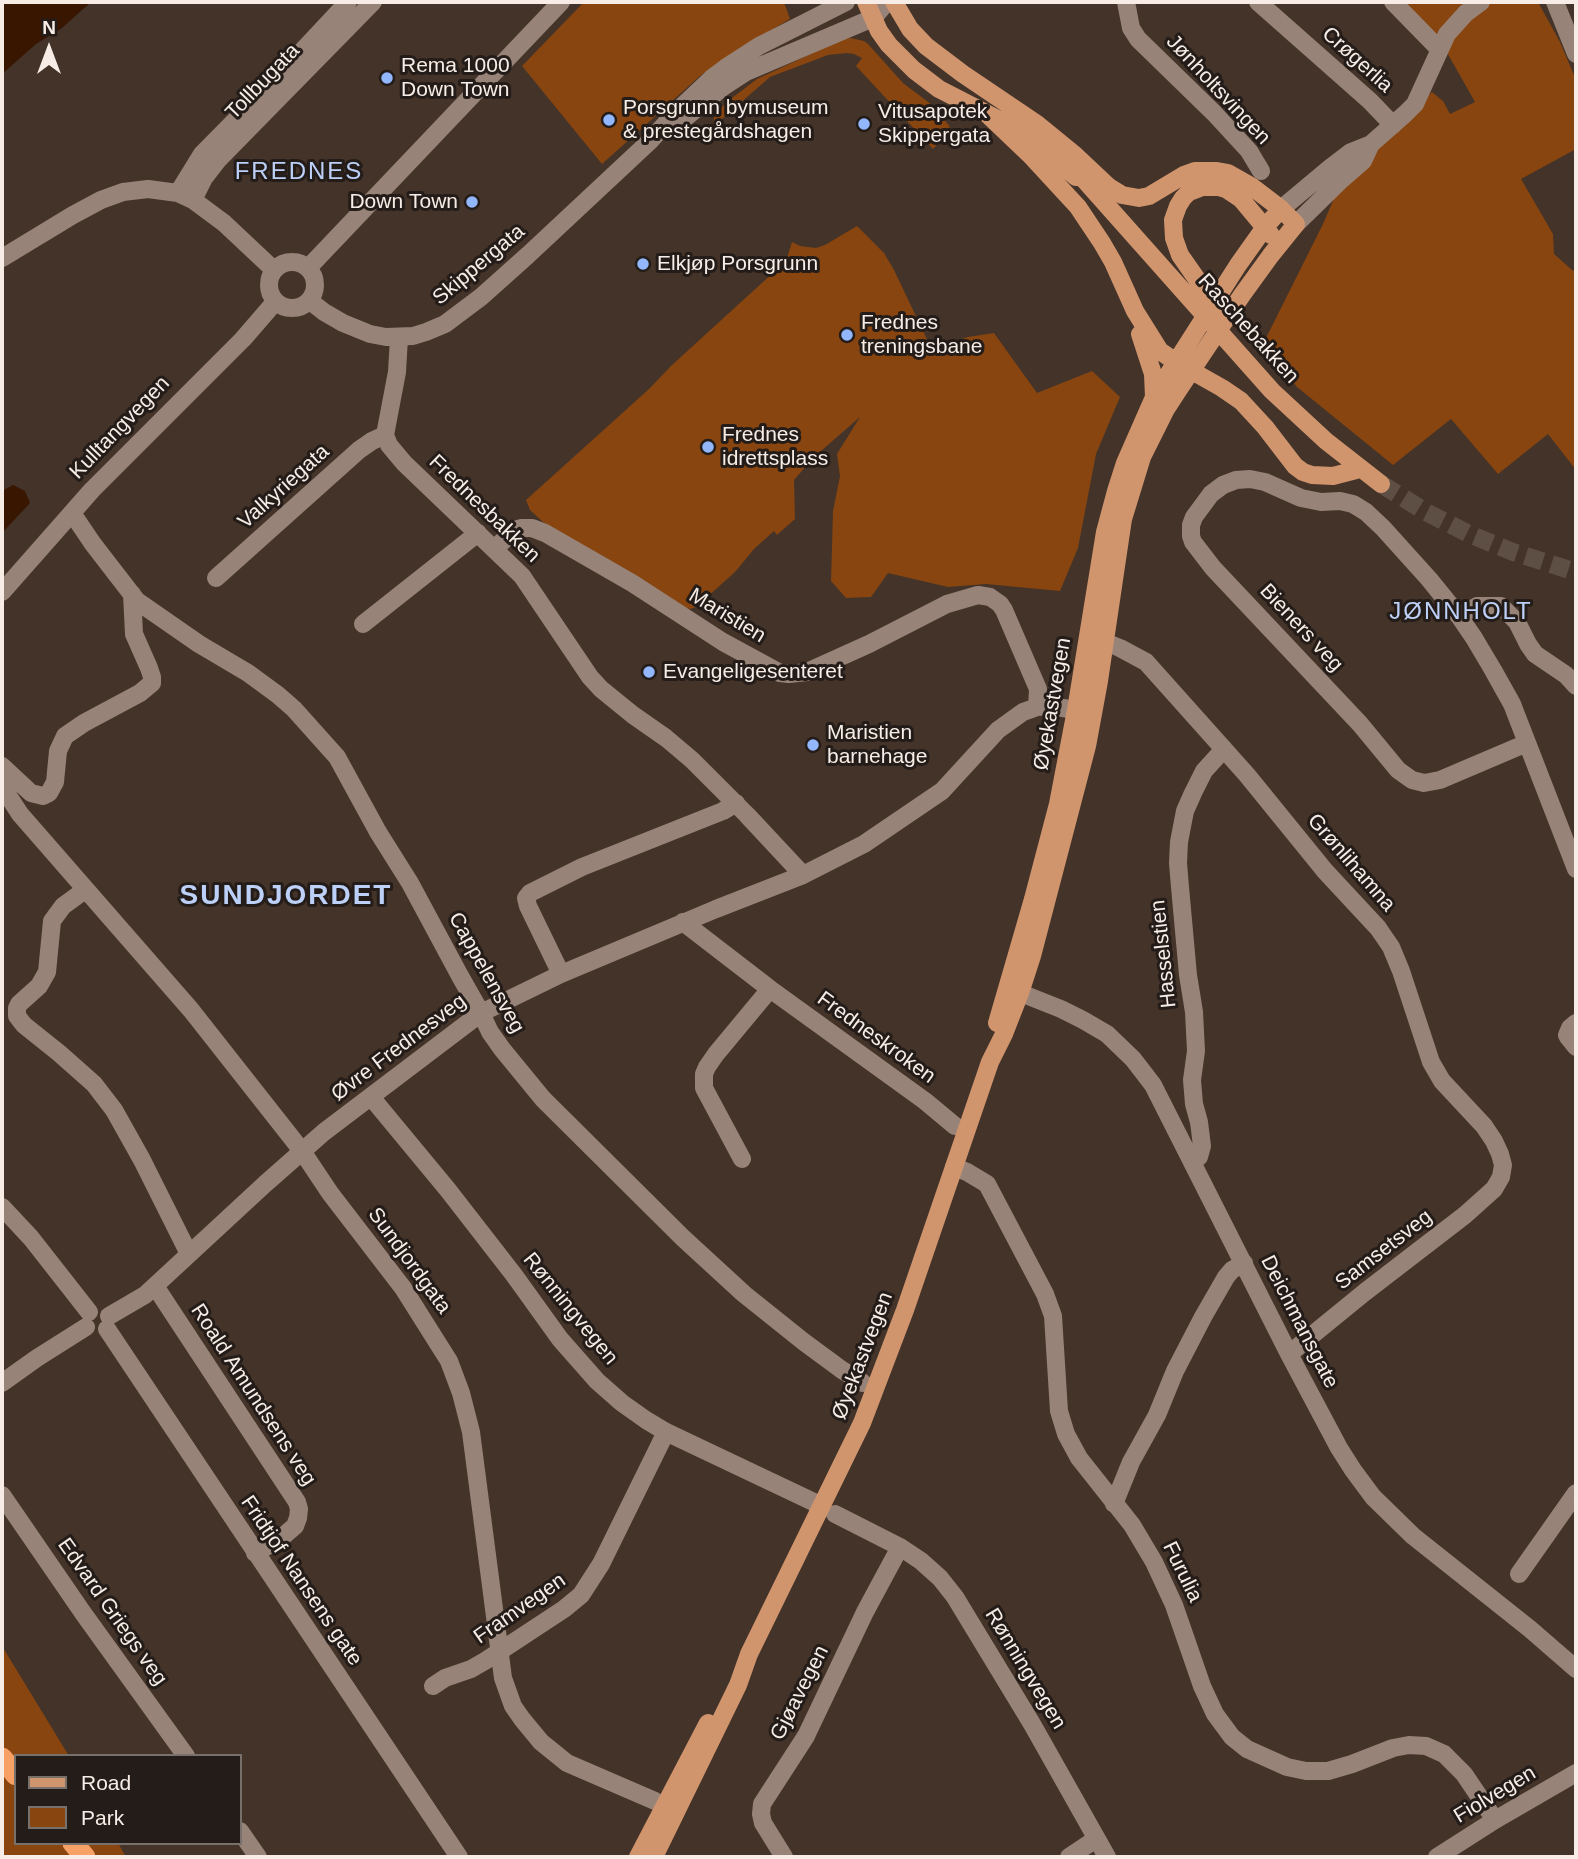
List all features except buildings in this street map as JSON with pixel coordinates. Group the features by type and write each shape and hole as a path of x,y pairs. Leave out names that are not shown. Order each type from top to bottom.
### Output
{"highway":[{"path":"2,1758 14,1773"}],"main road":[{"name":"Raschebakken","path":"894,2 910,29 926,46 1037,124 1272,391 1360,469 1381,484"},
{"name":"Raschebakken","path":"869,10 879,32 914,70 939,89 1031,139 1094,191"},
{"path":"987,114 1078,207 1108,253 1135,311 1160,351 1241,401 1303,472 1332,476 1360,469"},
{"path":"1037,124 1109,187 1122,195 1139,198 1150,196 1184,175 1195,171 1217,170 1239,179 1281,209 1296,224 1235,304 1198,344"},
{"path":"1224,337 1203,288 1180,255 1172,228 1178,206 1189,192 1202,187 1219,187 1234,193 1280,243"},
{"path":"1184,366 1198,344 1225,285 1265,227 1281,209"},
{"path":"1135,311 1153,374 1154,397"},
{"name":"Øyekastvegen","path":"1096,641 1105,532 1116,491 1137,433 1154,397 1184,366"},
{"name":"Øyekastvegen","path":"638,1857 730,1683 750,1654 828,1510 848,1454 877,1388 990,1062 994,1031 1014,990 1058,804 1085,711 1096,641 1124,519 1146,446 1166,409 1184,366"},
{"name":"Øyekastvegen","path":"654,1857 738,1685 750,1654"}],"street":[{"path":"185,197 202,153 348,2"},
{"name":"Tollbugata","path":"185,197 373,2"},
{"path":"308,268 561,2"},
{"name":"Skippergata","path":"310,300 324,312 370,334 399,338 436,328 459,314 528,255 650,141 675,113 728,66 760,46 846,2"},
{"name":"Skippergata","path":"650,141 682,121 746,72 887,2"},
{"name":"Jønholtsvingen","path":"1126,2 1131,28 1138,39 1214,113 1249,151 1261,172"},
{"name":"Crøgerlia","path":"1258,2 1370,101 1393,125"},
{"path":"1392,2 1439,49"},
{"path":"1296,224 1363,161 1371,145 1415,104 1447,34 1481,2"},
{"path":"1555,2 1576,54"},
{"path":"1281,209 1351,152 1371,145"},
{"path":"2,258 101,200 123,192 148,189 185,197 224,223 274,270"},
{"path":"287,262 302,264 308,268 316,288 310,300 304,306 289,309 275,302 269,286 274,270 287,262"},
{"name":"Kulltangvegen","path":"2,592 72,513 257,324 275,302"},
{"path":"385,435 397,372 399,338"},
{"name":"Frednesbakken","path":"385,435 404,463 522,576 590,677 601,689 675,745 736,803 803,875"},
{"name":"Valkyriegata","path":"216,578 359,450 372,440 385,435"},
{"name":"Bieners veg","path":"1459,616 1383,527 1353,504 1301,498 1265,482 1236,480 1210,494 1191,525 1193,542 1213,568 1360,724 1398,770 1412,780 1424,783 1440,780 1527,743"},
{"name":"Cappelensveg","path":"72,513 137,601 271,690 293,709 337,757 378,832 411,883 490,1032 543,1099 683,1238 767,1313 842,1370 863,1382"},
{"name":"Maristien","path":"494,549 521,528 532,528 545,533 632,583 723,642 780,673 789,674 807,672 947,604 978,595 990,597 1000,604 1038,689 1037,707"},
{"path":"363,624 478,533"},
{"path":"2,766 31,793 43,796 49,793 55,782 58,751 65,736 140,693 152,683 134,634 132,594"},
{"path":"1576,686 1566,675 1535,654 1517,622 1500,606 1477,606 1459,616 1475,638 1506,693 1576,869"},
{"name":"Grønlihamna","path":"1096,641 1120,648 1146,662 1247,775 1325,871 1378,928 1391,947 1401,971 1431,1062 1442,1081 1484,1126 1494,1141 1503,1165 1500,1177"},
{"path":"803,875 864,844 942,791 998,730 1023,712 1049,706 1085,711"},
{"name":"Hasselstien","path":"1192,1162 1199,1157 1202,1146 1192,1080 1196,1051 1194,1012 1180,887 1179,842 1185,811 1193,793 1204,771 1224,749"},
{"name":"Sundjordgata","path":"3,785 20,814 191,1010 302,1150 330,1193 416,1307 438,1343 455,1375 467,1412 498,1653 513,1706 530,1731 567,1763 655,1801"},
{"path":"561,974 528,906 526,898 530,893 582,867 723,811 736,803"},
{"name":"Øvre Frednesveg","path":"108,1323 155,1286 302,1150 481,1013 561,974 803,875"},
{"path":"85,890 63,906 55,916 50,928 45,976 39,986 19,1004 17,1016 24,1025 94,1084 109,1103 127,1131 189,1254"},
{"name":"Fredneskroken","path":"683,922 955,1126"},
{"path":"742,1159 704,1088 704,1074 722,1046 770,989"},
{"name":"Deichmansgate","path":"1014,990 1083,1020 1107,1034 1133,1059 1153,1085 1289,1354 1353,1471 1380,1504 1413,1536 1576,1669"},
{"path":"1576,1023 1567,1035 1576,1047"},
{"name":"Rønningvegen","path":"371,1097 448,1190 578,1361 622,1403 666,1432 900,1547 940,1578 955,1597 1032,1724 1107,1857"},
{"name":"Furulia","path":"954,1167 987,1184 1045,1294 1053,1316 1059,1411 1066,1434 1079,1458 1132,1525 1154,1562 1174,1605 1202,1686 1215,1714 1232,1737 1247,1749 1287,1767 1306,1771 1328,1771 1392,1748 1426,1746 1444,1754 1464,1774 1495,1820"},
{"name":"Samsetsveg","path":"1289,1354 1465,1215 1493,1189 1500,1177"},
{"path":"2,1207 31,1238 88,1320 90,1332 102,1333 108,1323"},
{"path":"1114,1504 1131,1462 1157,1415 1175,1371 1203,1317 1232,1270 1244,1263"},
{"name":"Roald Amundsens veg","path":"155,1286 297,1502 299,1509 295,1526 280,1539 255,1553"},
{"path":"2,1383 88,1320"},
{"name":"Fridtjof Nansens gate","path":"108,1323 255,1553 459,1857"},
{"name":"Framvegen","path":"433,1686 498,1653 581,1595 601,1564 666,1432"},
{"path":"1519,1574 1576,1493"},
{"name":"Edvard Griegs veg","path":"2,1495 185,1754"},
{"name":"Gjøavegen","path":"784,1857 764,1824 762,1804 806,1735 900,1547"},
{"name":"Fiolvegen","path":"1437,1857 1576,1773"},
{"path":"242,1834 258,1857"},
{"path":"1069,1857 1096,1839"}],"green space":[{"name":"Porsgrunn bymuseum & prestegårdshagen","path":"584,2 784,2 790,19 700,76 602,164 522,66"},
{"path":"1402,2 1538,2 1560,42 1576,80 1576,149 1521,179 1553,234 1554,254 1576,271 1576,470 1548,434 1498,474 1451,419 1393,465 1297,387 1263,344 1323,224 1345,173 1432,92 1443,101 1450,114 1475,102 1441,42"},
{"path":"850,38 868,44 903,83 936,108 950,127 933,149 856,66 862,58 847,53 828,55 770,77 713,124 718,111 757,79"},
{"path":"857,226 884,253 933,352 939,347 968,337 994,333 1037,393 1092,371 1120,397 1096,454 1078,548 1060,591 986,584 948,587 888,573 871,597 846,598 831,581 833,511 840,476 837,454 860,417 813,458 794,480 795,519 777,535 774,531 735,572 696,607 690,609 543,522 530,510 526,500 786,261 792,242 816,248"},
{"path":"2,1646 68,1754 14,1754 14,1845 119,1845 126,1857 2,1857"}],"shaded area":[{"path":"2,2 91,2 2,74"},
{"path":"13,485 25,491 30,503 2,533 2,491"}],"tunnel":[{"path":"1381,484 1426,512 1469,534 1513,552 1576,572"}],"place":[{"name":"Rema 1000 Down Town","path":"387,78"},
{"name":"Porsgrunn bymuseum & prestegårdshagen","path":"609,120"},
{"name":"Vitusapotek Skippergata","path":"864,124"},
{"name":"Down Town","path":"472,202"},
{"name":"Elkjøp Porsgrunn","path":"643,264"},
{"name":"Frednes treningsbane","path":"847,335"},
{"name":"Frednes idrettsplass","path":"708,447"},
{"name":"Evangeligesenteret","path":"649,672"},
{"name":"Maristien barnehage","path":"813,745"}],"district":[{"name":"FREDNES","path":"299,172"},
{"name":"JØNNHOLT","path":"1461,612"},
{"name":"SUNDJORDET","path":"286,896"}]}
